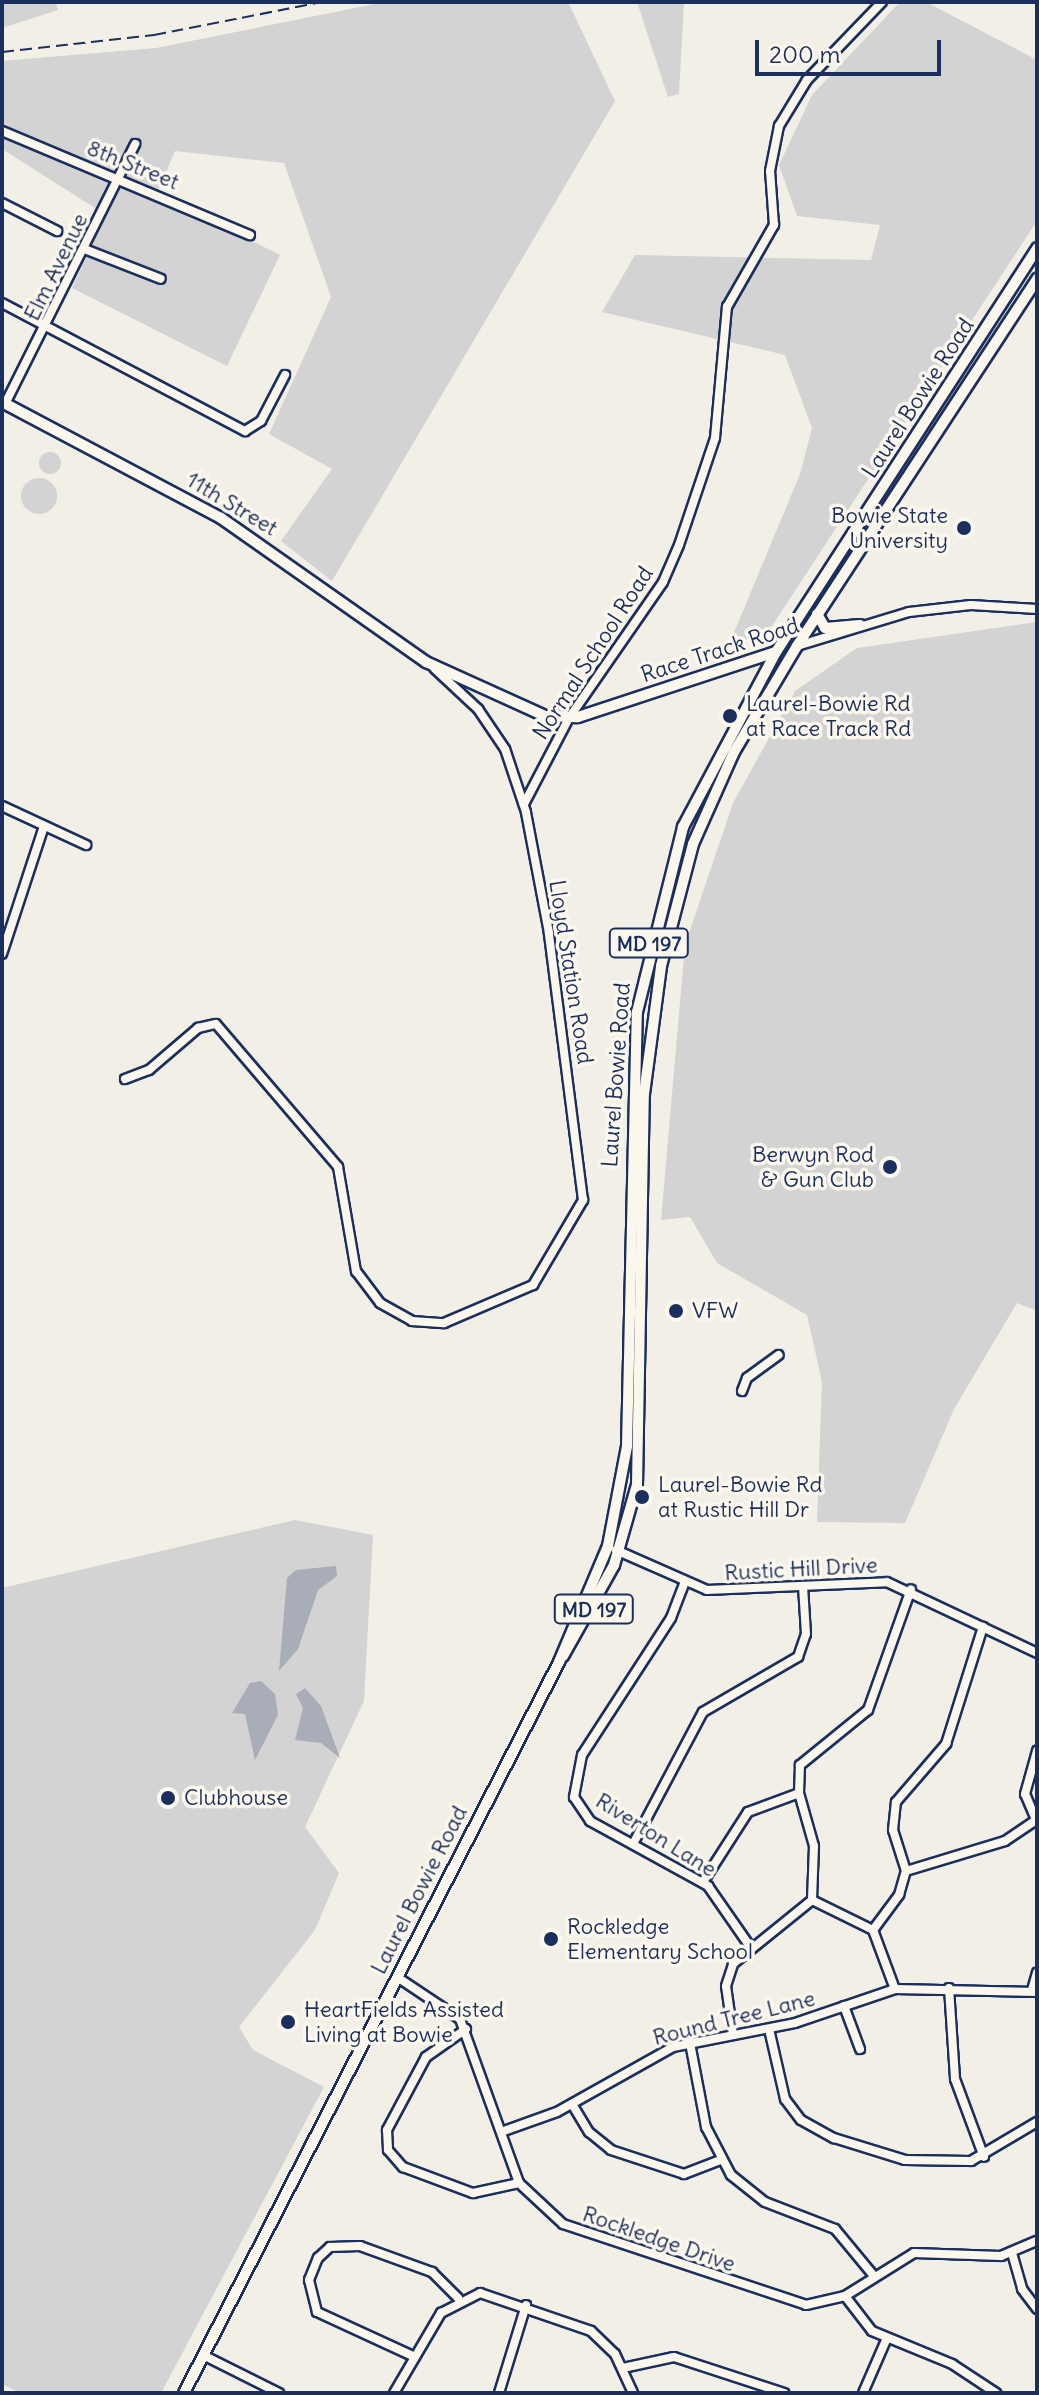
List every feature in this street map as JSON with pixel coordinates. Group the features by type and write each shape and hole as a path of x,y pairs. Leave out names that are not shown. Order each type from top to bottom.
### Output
{"main road":[{"name":"Laurel Bowie Road","path":"184,2393 559,1662 608,1546 627,1446 630,1099 642,978 683,827 757,683 1037,248"},
{"name":"Laurel Bowie Road","path":"559,1662 580,1635 619,1552 641,1450 644,1094 661,966 705,813 817,613 1037,279"},
{"name":"11th Street","path":"4,403 221,518 426,662"},
{"path":"817,613 825,628 860,625"},
{"name":"Race Track Road","path":"426,662 527,709 569,718 797,646"},
{"path":"735,665 757,683"}],"street":[{"name":"Normal School Road","path":"523,802 569,718 631,636 679,545 715,438 730,297 774,225 775,136 807,80 873,7 882,2"},
{"name":"8th Street","path":"2,131 120,177 250,235"},
{"name":"Elm Avenue","path":"4,403 87,250 135,144"},
{"path":"2,203 57,231"},
{"path":"87,250 161,279"},
{"path":"2,303 233,427 252,432 285,375"},
{"name":"Race Track Road","path":"797,646 860,625 971,605 1037,609"},
{"name":"Lloyd Station Road","path":"125,1079 149,1070 198,1028 222,1027 338,1167 356,1271 368,1290 412,1321 469,1315 533,1285 583,1200 549,933 523,802 495,730 426,662"},
{"path":"2,806 43,829 86,845"},
{"path":"3,950 43,829"},
{"path":"742,1391 747,1378 779,1355"},
{"name":"Rustic Hill Drive","path":"608,1546 684,1584 721,1591 877,1581 911,1589 1037,1652"},
{"name":"Riverton Lane","path":"684,1584 671,1618 575,1776 583,1815 703,1882 749,1945"},
{"path":"633,1844 703,1712 798,1657 806,1634 803,1586"},
{"path":"812,1900 814,1846 799,1793 807,1754 860,1719 874,1700 911,1589"},
{"path":"873,1930 899,1895 906,1871 893,1809 946,1744 983,1627"},
{"path":"906,1871 1005,1841 1036,1822 1025,1788 1037,1751"},
{"path":"703,1882 748,1812 799,1793"},
{"path":"812,1900 873,1930 895,1989"},
{"path":"733,2035 727,1979 749,1945 812,1900"},
{"path":"1034,1991 1037,1973"},
{"name":"Rockledge Drive","path":"397,1977 448,2007 466,2029 519,2183 546,2215 579,2230 789,2302 845,2296 914,2253 1012,2253 1037,2241"},
{"path":"949,1988 955,2079 984,2157"},
{"name":"Round Tree Lane","path":"501,2132 572,2104 647,2058 690,2043 769,2029 895,1989 1034,1991"},
{"path":"844,2006 860,2049"},
{"path":"466,2029 426,2057 387,2130 388,2150 403,2167 473,2193 519,2183"},
{"path":"769,2029 785,2099 811,2127 890,2157 984,2157 1037,2122"},
{"path":"690,2043 720,2160 755,2196 843,2235 874,2276"},
{"path":"572,2104 589,2132 611,2150 684,2174 720,2160"},
{"path":"415,2357 317,2312 309,2289 314,2264 330,2247 360,2246 432,2272 458,2298"},
{"path":"1012,2253 1022,2289 1037,2309"},
{"path":"394,2393 415,2357 458,2298 489,2294 591,2331 623,2368 633,2393"},
{"path":"845,2296 860,2321 886,2340 952,2364 996,2393"},
{"path":"499,2393 526,2305"},
{"path":"863,2393 886,2340"},
{"path":"203,2355 279,2393"},
{"path":"623,2368 674,2357 784,2393"}],"shaded area":[{"path":"2,2 56,3 58,10 2,28"},
{"path":"385,2 568,2 615,101 332,581 281,541 332,469 269,434 331,297 284,163 175,151 157,194 280,255 227,366 72,288 106,215 2,149 2,61 156,48"},
{"path":"637,2 684,2 679,94 668,97"},
{"path":"900,2 926,2 1037,60 1037,221 770,629 728,647 800,474 812,428 785,355 602,312 635,255 871,260 880,225 797,216 779,165 812,95"},
{"path":"50,452 58,455 61,463 58,471 50,474 42,471 39,463 42,455"},
{"path":"39,478 52,483 57,496 52,509 39,514 26,509 21,496 26,483"},
{"path":"1037,622 1037,1311 1017,1303 954,1409 905,1523 817,1522 822,1382 807,1315 717,1263 690,1217 661,1220 685,945 733,803 795,691 857,648"},
{"path":"295,1520 373,1535 364,1701 305,1827 339,1873 315,1930 239,2027 253,2050 324,2087 161,2393 20,2393 2,2384 2,1588"},
{"path":"336,1566 337,1576 318,1590 298,1649 279,1671 287,1578 296,1570"},
{"path":"261,1681 275,1694 278,1715 255,1760 245,1714 232,1713 250,1683"},
{"path":"305,1688 321,1706 340,1758 321,1743 295,1740 303,1708 296,1694"}],"railway":[{"path":"2,52 154,35 322,2"}],"place":[{"name":"Bowie State University","path":"964,528"},
{"name":"Laurel-Bowie Rd at Race Track Rd","path":"730,716"},
{"name":"Berwyn Rod & Gun Club","path":"890,1167"},
{"name":"VFW","path":"676,1311"},
{"name":"Laurel-Bowie Rd at Rustic Hill Dr","path":"642,1497"},
{"name":"Clubhouse","path":"168,1798"},
{"name":"Rockledge Elementary School","path":"551,1939"},
{"name":"HeartFields Assisted Living at Bowie","path":"288,2022"}]}
